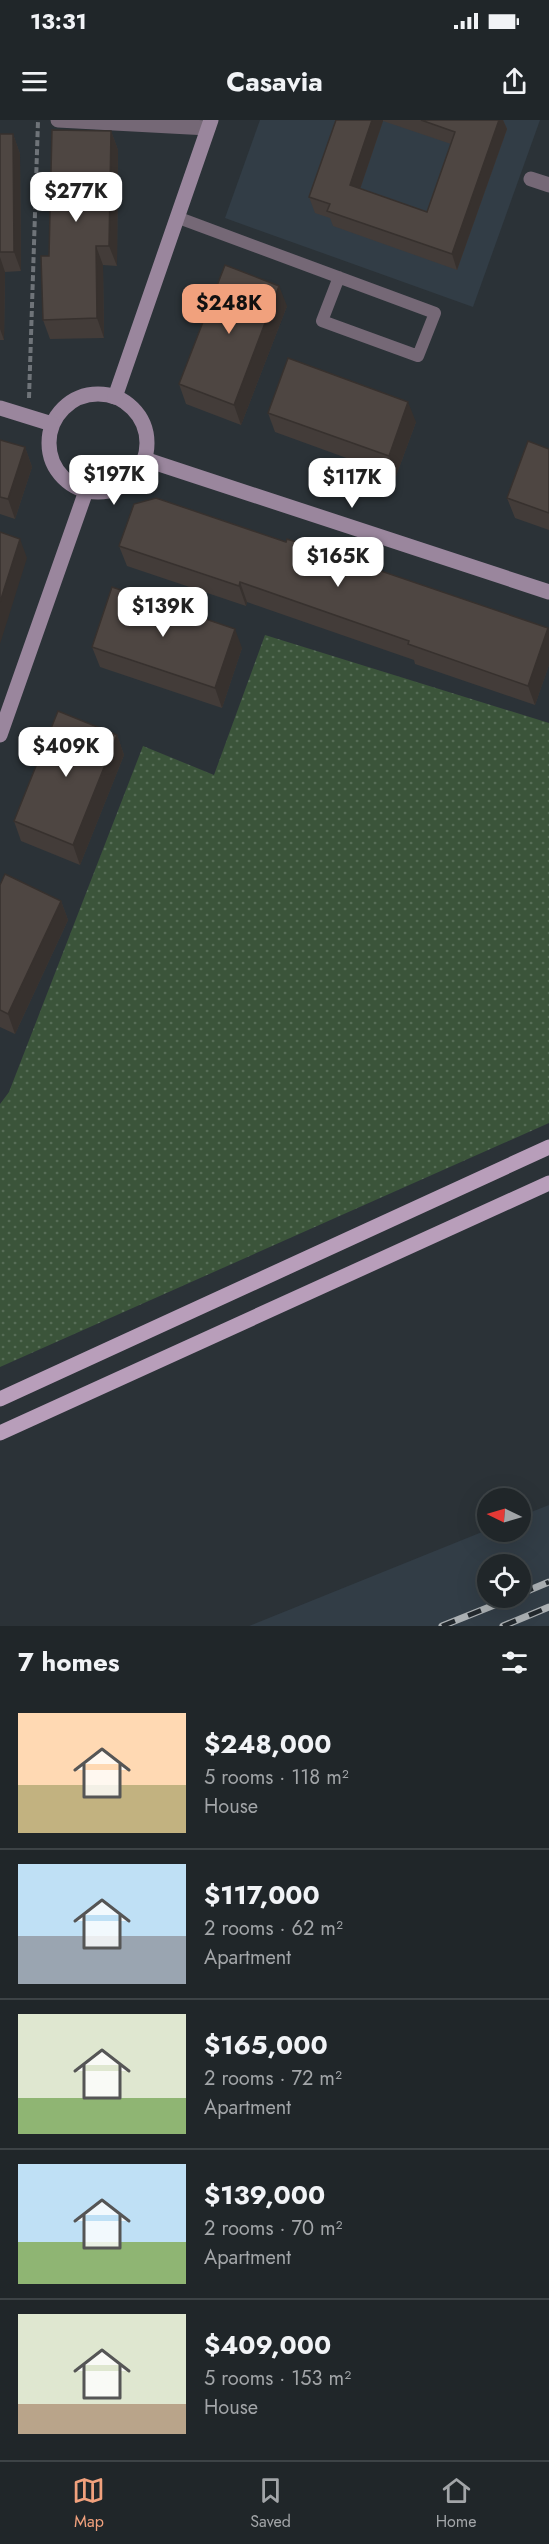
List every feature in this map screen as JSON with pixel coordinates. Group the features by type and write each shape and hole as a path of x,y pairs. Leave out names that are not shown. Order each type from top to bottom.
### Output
{"main road":[{"path":"0,1399 549,1147"},
{"path":"0,1433 549,1183"}],"street":[{"path":"58,120 209,124 115,397"},
{"path":"531,179 549,185"},
{"path":"100,394 115,397 138,415 146,436 144,459 138,472 128,482 115,489 101,492 86,491 71,485 58,473 51,458 48,441 52,424 60,411 71,401 85,395 100,394"},
{"path":"0,408 52,424"},
{"path":"144,459 549,592"},
{"path":"0,735 86,491"}],"lane":[{"path":"178,218 435,312 418,356 322,321 339,277"}],"path":[{"path":"28,417 38,120"}],"shaded area":[{"path":"260,120 540,120 473,307 225,218"},
{"path":"549,1505 549,1626 249,1626 477,1534 477,1542 531,1542 531,1512"}],"green space":[{"path":"265,635 549,723 549,1123 0,1367 0,1104 9,1092 143,746 214,775"}],"building":[{"path":"336,120 372,120 350,185 427,212 455,132 421,120 499,120 452,254 327,211 330,204 309,197"},
{"path":"52,130 111,131 109,246 96,246 97,318 43,320 41,256 49,256"},
{"path":"0,134 13,134 14,252 0,252"},
{"path":"225,265 279,286 234,405 179,384"},
{"path":"288,358 408,402 389,456 268,413"},
{"path":"0,440 25,447 8,499 0,497"},
{"path":"528,441 549,449 549,513 507,498"},
{"path":"156,498 286,542 287,539 548,628 528,686 408,644 409,641 240,582 239,586 119,546 134,504"},
{"path":"0,532 20,539 0,602"},
{"path":"112,587 235,629 215,688 92,647"},
{"path":"58,711 117,735 73,845 14,821"},
{"path":"5,874 61,901 8,1014 0,1010 0,885"}],"railway":[{"path":"531,1589 549,1582"},
{"path":"503,1626 549,1607"},
{"path":"442,1626 487,1608"}]}
